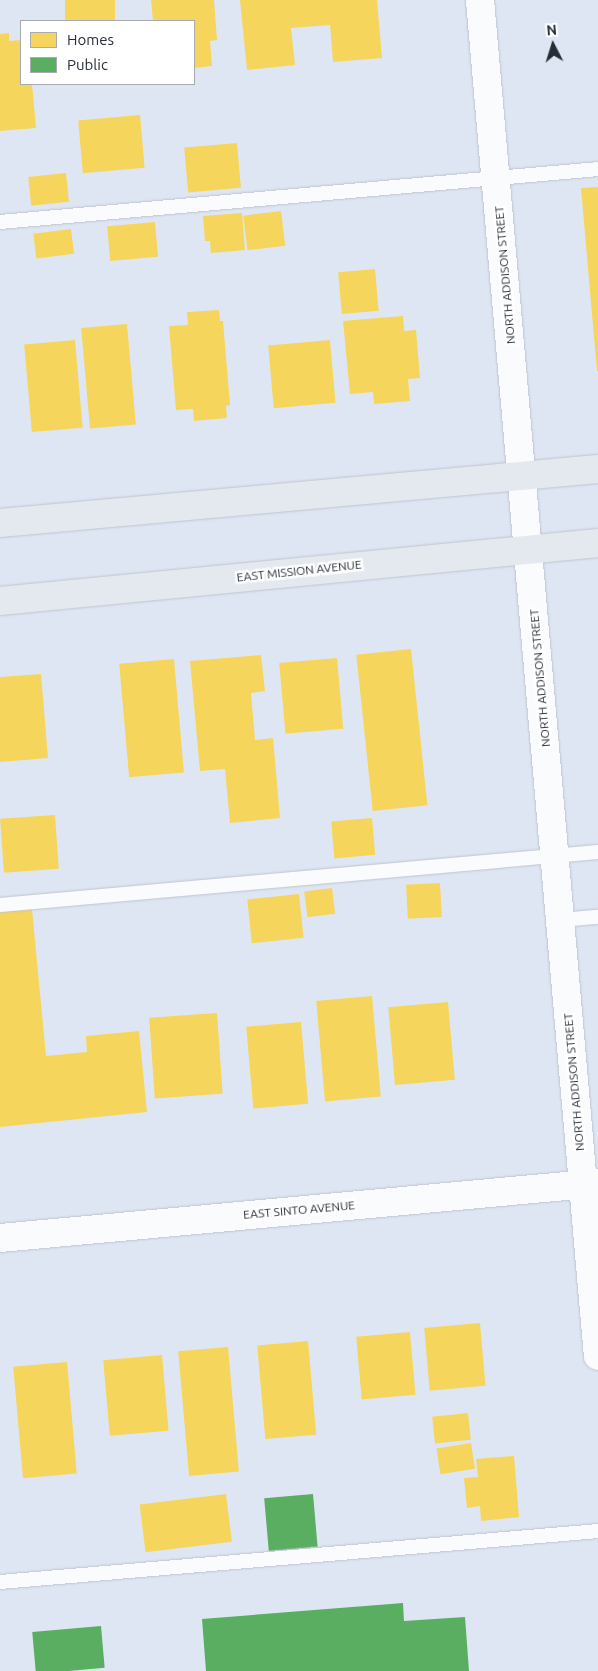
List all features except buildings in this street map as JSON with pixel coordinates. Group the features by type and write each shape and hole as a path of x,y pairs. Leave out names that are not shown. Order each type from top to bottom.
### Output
{"main road":[{"path":"0,524 598,469"},
{"name":"EAST MISSION AVENUE","path":"0,601 598,543"}],"street":[{"name":"NORTH ADDISON STREET","path":"480,0 523,476 560,920 590,1184 598,1356"},
{"name":"EAST SINTO AVENUE","path":"0,1238 590,1184"}],"lane":[{"path":"0,222 598,169"},
{"path":"0,905 598,852"},
{"path":"560,920 598,917"},
{"path":"0,1582 598,1531"}]}
